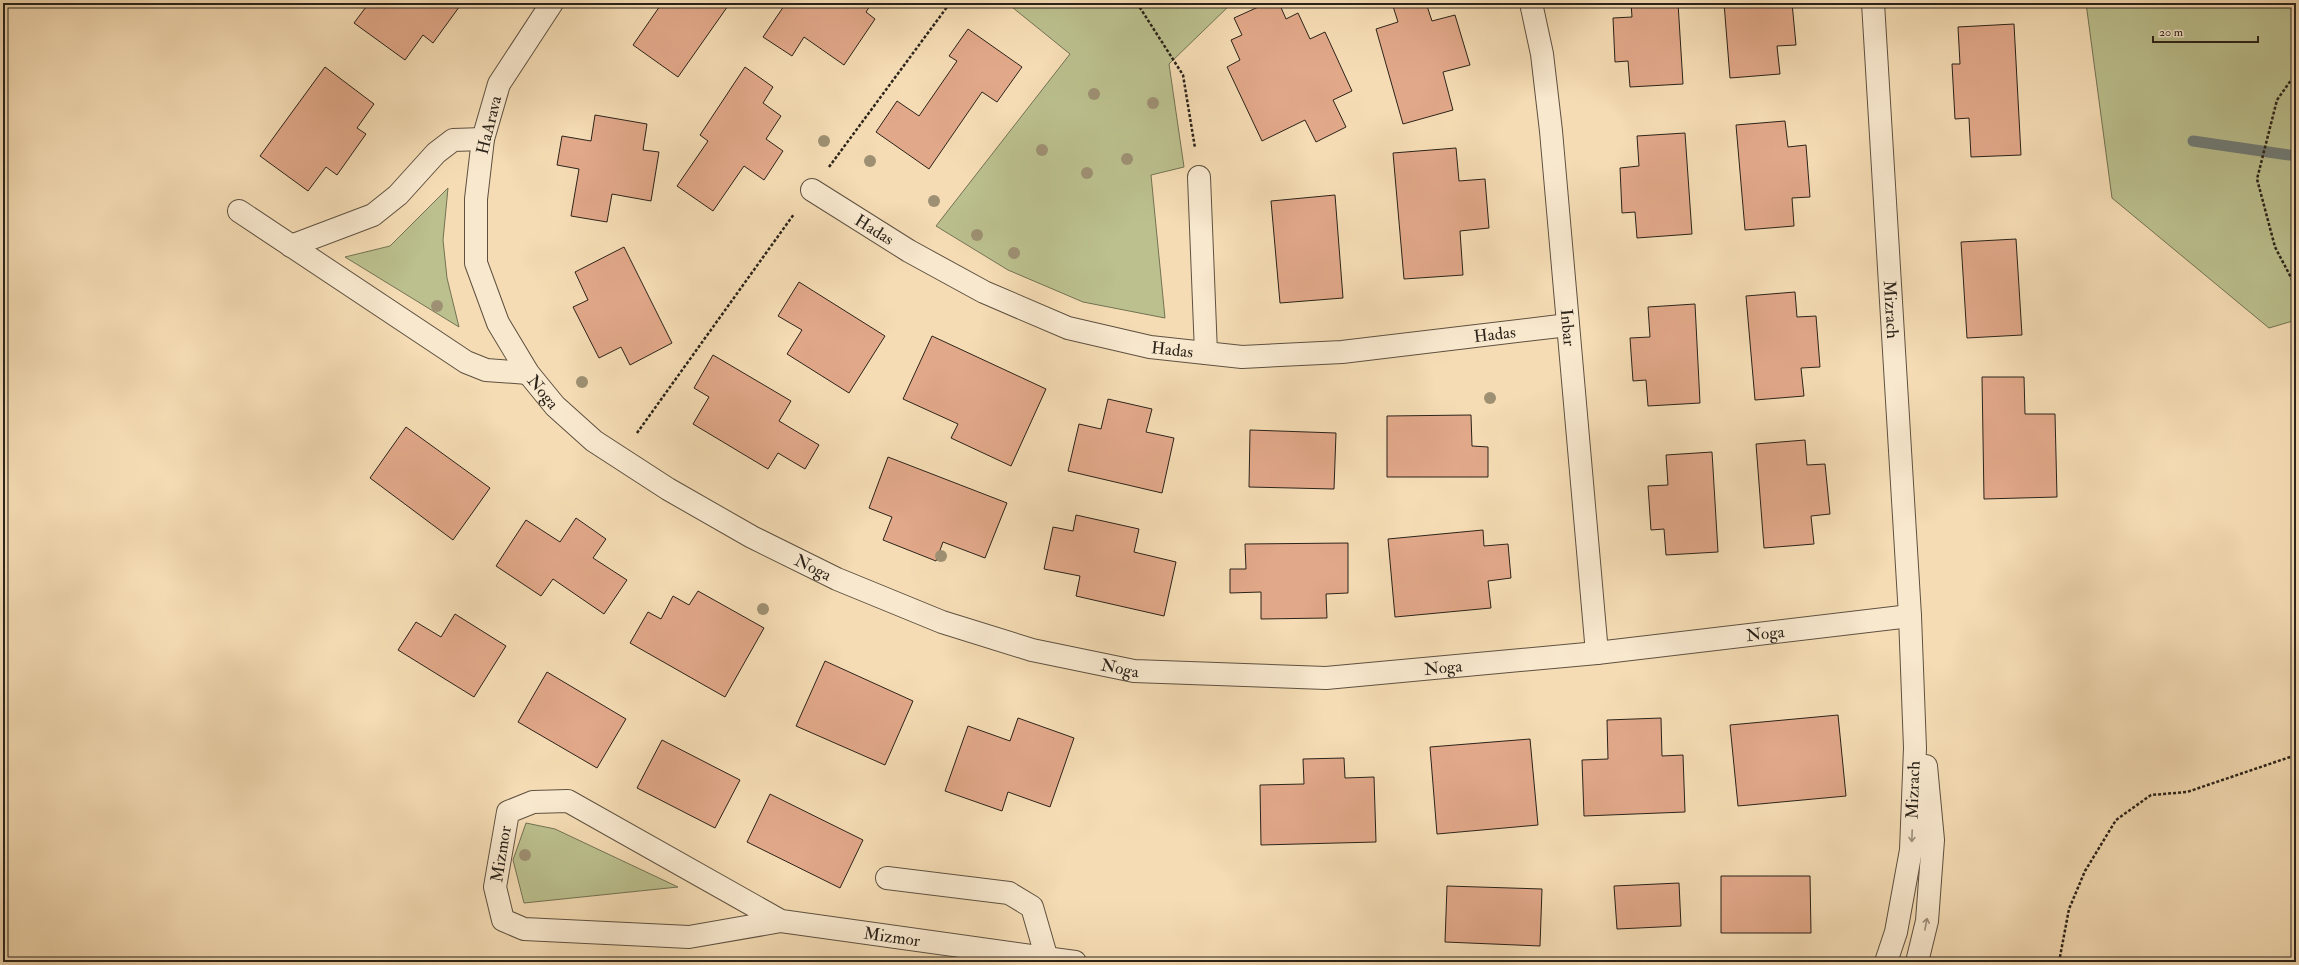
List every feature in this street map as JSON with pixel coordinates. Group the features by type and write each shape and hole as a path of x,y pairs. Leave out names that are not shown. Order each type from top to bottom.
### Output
{"street":[{"name":"HaArava","path":"476,263 476,199 483,139 499,84 552,3"},
{"name":"Inbar","path":"1531,3 1542,54 1551,131 1597,654"},
{"name":"Mizrach","path":"1873,3 1910,616 1915,748 1911,850 1896,932 1886,962"},
{"path":"291,246 373,215 398,195 436,152 453,140 483,139"},
{"path":"1199,177 1206,353"},
{"name":"Hadas","path":"812,190 910,251 984,292 1068,328 1150,347 1242,357 1342,352 1568,325"},
{"path":"239,211 466,362 486,370 528,373"},
{"name":"Noga","path":"476,263 498,323 528,373 556,406 594,441 668,489 752,537 837,579 942,622 1032,650 1134,671 1326,678 1597,654 1910,616"},
{"name":"Mizrach","path":"1910,616 1933,840 1927,921 1917,962"},
{"name":"Mizmor","path":"781,921 568,801 533,802 508,812 495,887 503,920 524,929 689,937 781,921 1075,962"},
{"path":"887,878 1009,894 1032,907 1047,959"}],"path":[{"path":"620,458 812,190 950,3"},
{"path":"1137,3 1182,75 1199,177"},
{"path":"2296,73 2276,100 2257,179 2275,247 2296,286"},
{"path":"2059,962 2072,902 2085,871 2116,820 2151,795 2187,792 2296,755"}],"green space":[{"path":"1007,3 1232,3 1169,64 1184,167 1151,175 1165,318 1083,302 1008,270 936,226 1070,54"},
{"path":"2086,3 2296,3 2296,320 2269,328 2112,198"},
{"path":"448,188 443,240 447,278 459,327 345,257 390,246"},
{"path":"526,823 555,829 678,887 524,903 513,860"}],"building":[{"path":"369,3 462,3 433,43 423,35 405,60 354,23"},
{"path":"662,3 730,3 678,77 633,45"},
{"path":"786,3 872,3 866,12 875,19 844,65 804,37 792,56 763,37"},
{"path":"1267,3 1279,3 1286,19 1298,13 1310,39 1325,32 1352,91 1333,100 1346,127 1316,142 1305,120 1262,141 1227,67 1240,60 1231,40 1242,35 1234,18"},
{"path":"1392,3 1426,3 1432,21 1455,15 1470,65 1443,72 1453,110 1403,124 1376,29 1398,22"},
{"path":"1631,3 1678,3 1683,84 1630,87 1628,61 1615,62 1613,18 1632,17"},
{"path":"1724,3 1792,3 1796,45 1777,46 1780,74 1730,78"},
{"path":"2014,24 2021,155 1971,157 1969,118 1955,119 1952,64 1960,64 1958,27"},
{"path":"968,29 1022,67 997,102 982,92 929,169 876,132 897,101 919,116 957,61 949,56"},
{"path":"325,67 374,104 357,128 366,134 337,175 326,167 308,191 260,156"},
{"path":"745,67 773,87 763,103 781,116 766,139 783,151 764,180 744,166 713,211 677,186 708,141 700,135"},
{"path":"595,115 647,124 643,150 659,152 651,201 612,194 607,222 571,216 579,169 557,165 562,136 591,141"},
{"path":"1785,121 1788,147 1806,145 1810,197 1792,198 1794,226 1745,230 1736,125"},
{"path":"1685,133 1692,234 1637,238 1635,212 1622,213 1620,168 1639,166 1637,136"},
{"path":"1456,148 1459,181 1485,179 1489,228 1460,231 1463,275 1404,279 1393,153"},
{"path":"1335,195 1343,298 1280,303 1271,201"},
{"path":"2016,239 2022,335 1967,338 1961,242"},
{"path":"624,247 672,343 630,365 621,347 599,358 573,307 588,300 575,272"},
{"path":"799,282 885,336 849,393 787,354 802,330 778,316"},
{"path":"1795,292 1797,317 1816,316 1820,367 1801,368 1804,396 1755,400 1746,296"},
{"path":"1695,304 1700,403 1648,406 1646,380 1633,381 1630,338 1650,337 1648,307"},
{"path":"932,336 1046,389 1011,466 951,438 958,424 903,399"},
{"path":"713,355 791,401 779,421 819,445 805,469 778,453 768,469 693,424 709,397 694,388"},
{"path":"1982,377 2024,377 2025,414 2055,414 2057,497 1984,499"},
{"path":"1108,399 1152,409 1146,432 1174,438 1162,493 1068,471 1079,424 1101,429"},
{"path":"1471,415 1472,446 1488,447 1488,477 1387,477 1387,416"},
{"path":"406,427 490,488 453,540 370,478"},
{"path":"1250,430 1336,433 1334,489 1249,487"},
{"path":"1805,440 1807,465 1825,464 1830,514 1811,516 1814,544 1764,548 1756,444"},
{"path":"1712,452 1718,552 1666,555 1664,529 1651,530 1648,486 1668,485 1666,455"},
{"path":"888,457 1007,503 985,558 943,542 936,561 883,540 892,517 869,508"},
{"path":"1076,515 1139,529 1134,552 1176,562 1164,616 1076,596 1080,576 1044,569 1053,527 1073,531"},
{"path":"576,518 606,539 593,558 627,580 604,614 553,579 541,596 496,566 526,520 560,542"},
{"path":"1483,530 1484,546 1508,544 1511,578 1488,581 1491,608 1395,617 1388,539"},
{"path":"1348,543 1348,593 1326,594 1327,618 1261,619 1261,592 1230,593 1230,569 1246,569 1245,544"},
{"path":"698,591 764,628 725,697 630,643 648,612 661,619 673,596 689,605"},
{"path":"455,614 506,646 474,697 398,650 416,622 441,637"},
{"path":"825,661 913,701 885,765 796,726"},
{"path":"547,672 626,719 597,768 518,722"},
{"path":"1838,715 1846,796 1738,806 1730,725"},
{"path":"1018,718 1074,738 1050,807 1008,792 1002,811 945,791 968,726 1010,741"},
{"path":"1661,718 1662,756 1683,755 1685,812 1584,816 1582,760 1608,759 1607,720"},
{"path":"1530,739 1538,825 1437,834 1430,747"},
{"path":"662,740 740,780 715,828 637,788"},
{"path":"1344,758 1345,778 1374,777 1376,842 1261,845 1260,785 1304,784 1303,759"},
{"path":"770,794 863,840 840,888 747,842"},
{"path":"1721,876 1810,876 1811,933 1721,933"},
{"path":"1679,883 1681,926 1617,929 1614,886"},
{"path":"1447,886 1542,889 1540,946 1445,942"}],"waterway":[{"path":"2193,141 2296,156"}]}
